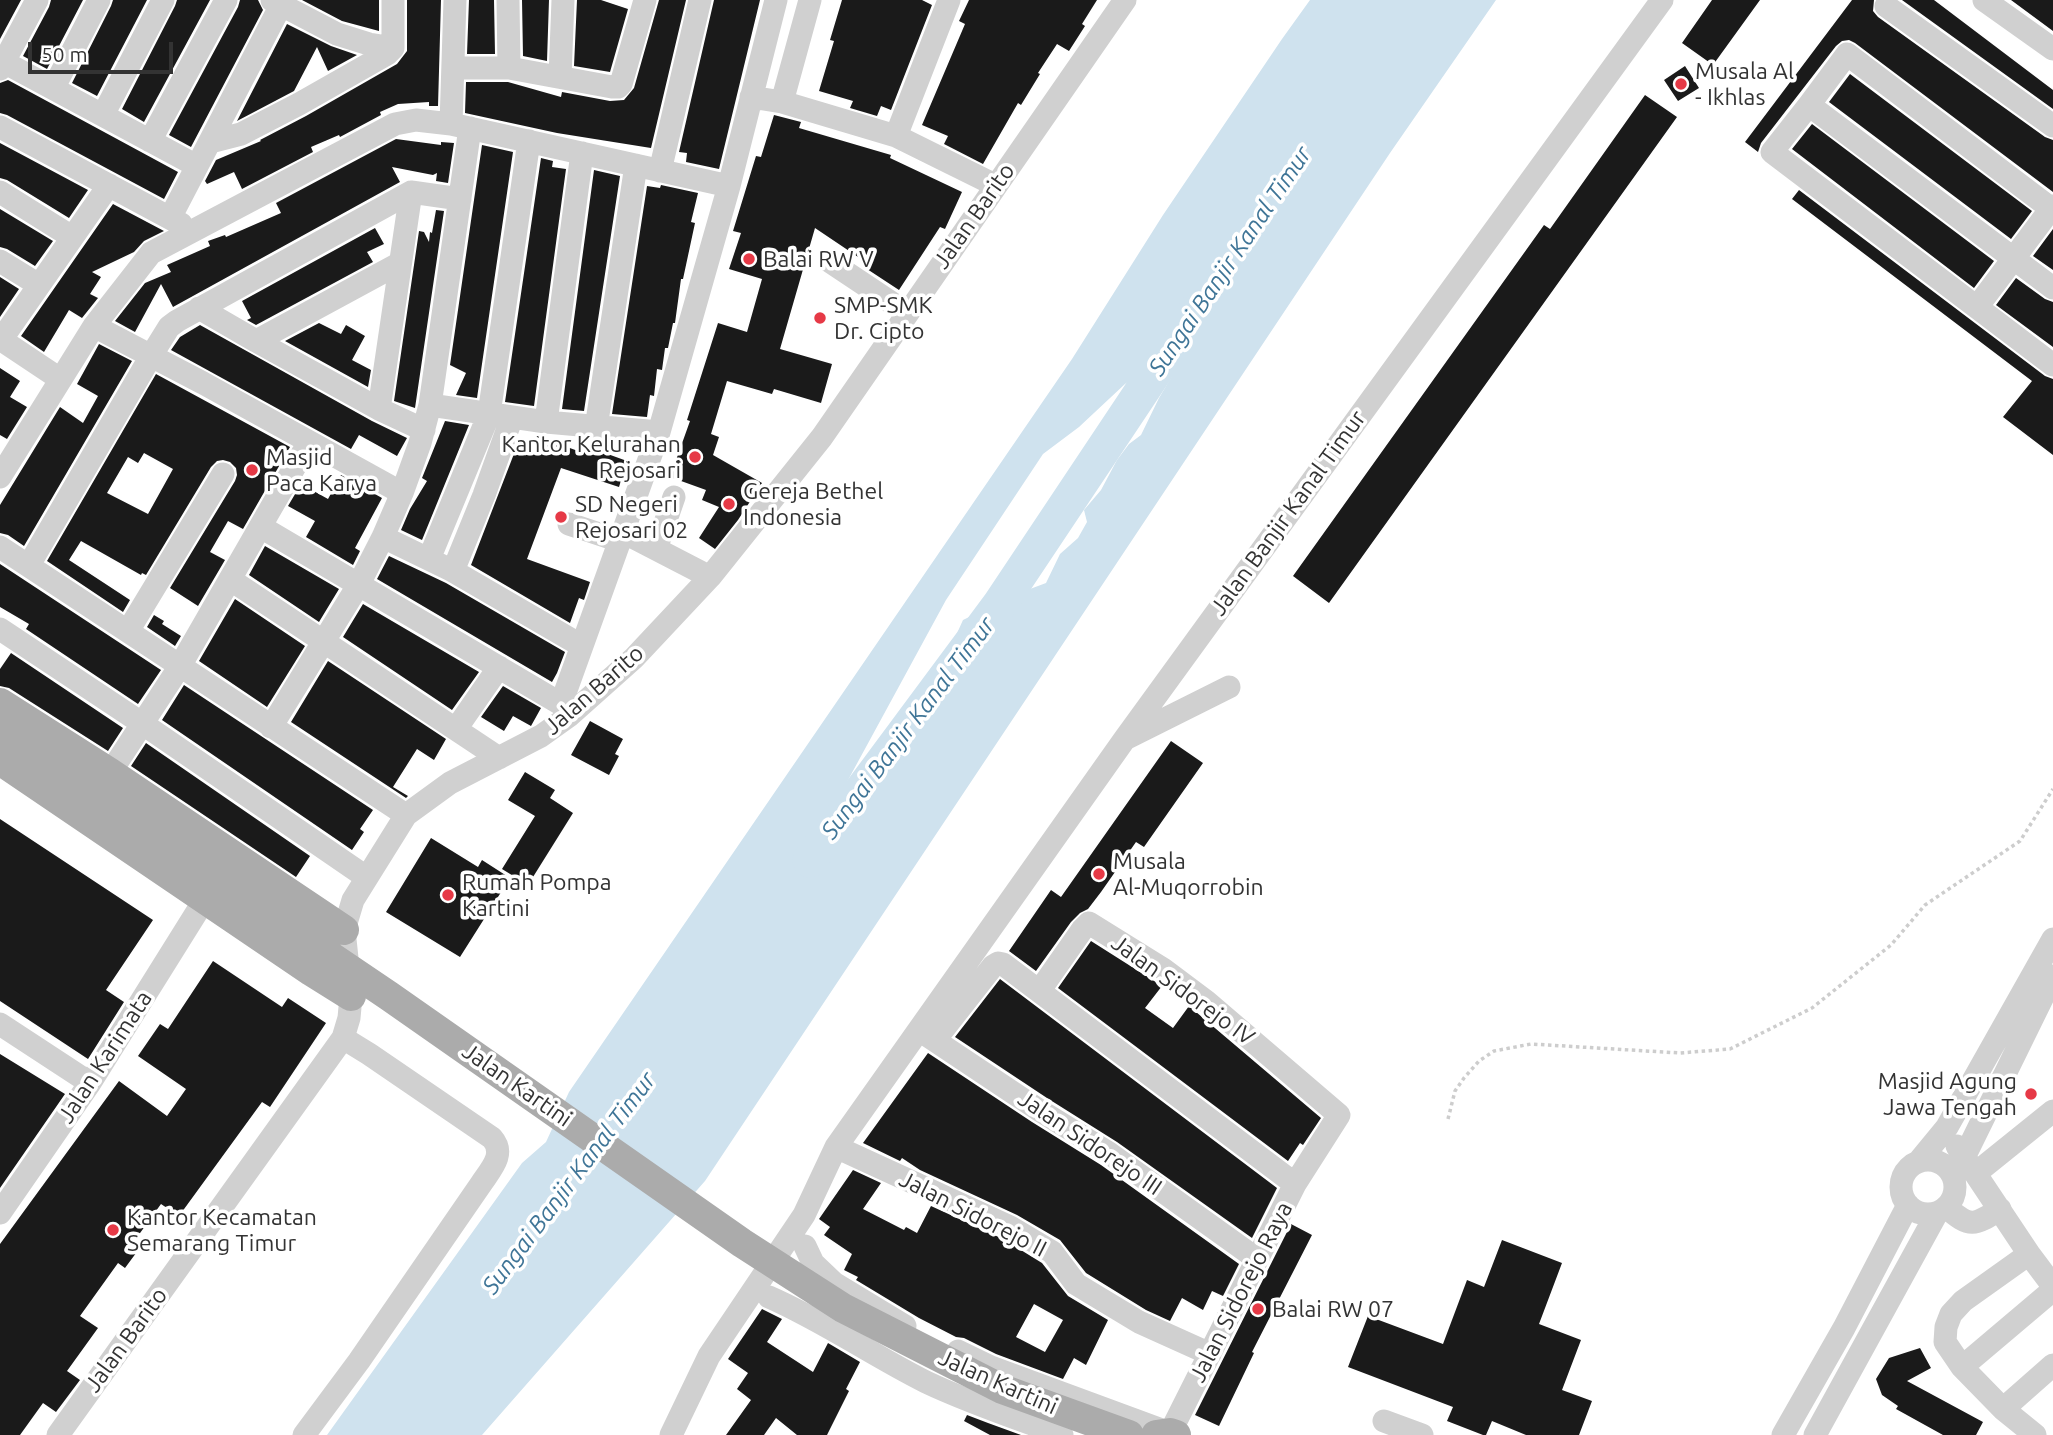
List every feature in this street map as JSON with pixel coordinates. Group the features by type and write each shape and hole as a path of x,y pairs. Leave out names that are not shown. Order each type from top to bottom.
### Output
{"main road":[{"path":"0,704 110,773 344,930"},
{"name":"Jalan Kartini","path":"0,733 389,996 742,1243 843,1308 1002,1389 1129,1435"},
{"path":"0,760 351,996"}],"street":[{"path":"37,0 2,66 54,88 197,166"},
{"path":"54,88 99,0"},
{"path":"103,115 163,0"},
{"path":"150,141 226,0"},
{"path":"209,142 241,134 387,54 393,48 393,0"},
{"path":"271,727 359,584 402,493 424,429 430,405 460,199 461,126 453,68 455,0"},
{"path":"508,0 509,68"},
{"path":"560,77 563,0"},
{"path":"453,68 509,68 618,87 645,0"},
{"path":"660,171 700,0"},
{"path":"261,527 499,667 565,710 582,646 659,432 729,186 776,0"},
{"path":"782,102 810,0"},
{"path":"896,136 949,0"},
{"name":"Jalan Barito","path":"58,1435 343,1038 349,1018 351,996 344,930 353,900 406,815 450,783 541,736 565,710 634,658 710,577 822,437 1125,0"},
{"name":"Jalan Banjir Kanal Timur","path":"928,1035 1124,740 1662,0"},
{"path":"1984,0 2053,49"},
{"path":"170,218 277,2 337,34 393,48"},
{"path":"1886,6 2053,126"},
{"path":"1978,307 2052,208 1847,54 1772,152 2053,365"},
{"path":"751,97 782,102 896,136 995,186"},
{"path":"1809,105 2053,288"},
{"path":"0,477 94,326 151,253 395,124 416,120 461,126 729,186"},
{"path":"0,127 193,230"},
{"path":"429,559 489,414 529,141"},
{"path":"546,422 582,153"},
{"path":"596,428 636,166"},
{"path":"60,379 0,340 109,185"},
{"path":"0,192 72,237"},
{"path":"29,565 169,327 184,316 411,192 460,199"},
{"path":"379,409 411,192"},
{"path":"0,261 39,285"},
{"path":"829,261 906,313"},
{"path":"256,341 400,263"},
{"path":"199,309 379,409 424,429"},
{"path":"94,326 402,493"},
{"path":"430,405 596,428 659,432"},
{"path":"453,571 512,417"},
{"path":"110,773 180,666 309,442"},
{"path":"128,631 223,474"},
{"path":"656,549 674,497"},
{"path":"569,524 622,537 656,549 710,577"},
{"path":"383,537 453,571 582,646"},
{"path":"0,547 406,815"},
{"path":"231,580 499,758"},
{"path":"0,629 366,877"},
{"path":"456,729 499,667"},
{"path":"1124,740 1230,687"},
{"name":"Jalan Karimata","path":"2,1206 90,1083 205,899"},
{"name":"Jalan Sidorejo IV","path":"1040,990 1089,923 1163,969 1207,1002 1339,1115"},
{"path":"2000,1209 1982,1220 1969,1223 1942,1210 1927,1214 1908,1205 1902,1195 1901,1185 1910,1166 1919,1161 1944,1130 2053,939"},
{"path":"671,1435 709,1356 804,1215 836,1147 928,1035 998,963 1040,990 1295,1184"},
{"path":"1815,1435 1942,1210 1953,1199 1955,1189 2053,976"},
{"path":"0,1024 90,1083"},
{"name":"Jalan Sidorejo III","path":"928,1035 1039,1110 1110,1153 1257,1259"},
{"path":"304,1435 359,1361 487,1175 498,1154 498,1146 492,1138 343,1038"},
{"path":"1919,1161 1930,1160 1949,1169 1965,1169 2053,1111"},
{"name":"Jalan Sidorejo Raya","path":"1168,1434 1295,1184 1339,1115"},
{"path":"1944,1130 1965,1169 2000,1209 2053,1288 1962,1367"},
{"name":"Jalan Sidorejo II","path":"836,1147 1010,1227 1052,1252 1076,1284 1139,1322 1210,1354"},
{"path":"1783,1435 1844,1328 1908,1205"},
{"path":"804,1215 805,1247 813,1263 834,1283 902,1324 991,1367 1168,1434"},
{"path":"769,1297 805,1247"},
{"path":"2029,1254 1963,1301 1951,1314 1946,1327 1945,1342 1962,1367 2003,1409 2035,1435"},
{"path":"744,1302 769,1297 820,1321 926,1382 978,1405 1062,1435"},
{"path":"2003,1409 2053,1365"},
{"path":"1384,1421 1422,1435"},
{"path":"2041,1435 2053,1426"}],"path":[{"path":"1448,1119 1455,1091 1479,1061 1494,1051 1531,1044 1680,1053 1730,1049 1812,1008 1891,945 1926,905 2020,841 2053,789"}],"water":[{"path":"1310,0 1496,0 1390,153 705,1181 482,1435 327,1435 522,1163 546,1142 569,1092 1072,359 1163,215","holes":["1195,314 1200,325 1182,352 1178,366 1141,435 1129,444 1101,490 1084,510 1087,522 1078,538 1060,554 1046,583 963,620 949,651 930,710 920,725 887,745 867,772 849,818 823,826 946,600 1043,454 1079,427 1125,384 1161,358 1182,337"]}],"building":[{"path":"0,0 21,0 0,39"},
{"path":"51,0 83,0 47,69 23,56"},
{"path":"113,0 147,0 97,96 72,83"},
{"path":"177,0 210,0 144,122 122,109"},
{"path":"240,0 258,0 263,10 191,147 169,135"},
{"path":"302,0 379,0 379,31 342,21"},
{"path":"407,0 441,0 438,106 429,106 429,102 398,104 340,137 339,135 311,147 313,152 242,189 234,172 207,184 205,181 216,160 261,141 397,64 407,51"},
{"path":"469,0 494,0 495,54 467,54"},
{"path":"522,0 549,0 547,61 523,56"},
{"path":"577,0 601,0 628,9 610,72 574,66"},
{"path":"659,0 686,0 651,148 557,133 465,113 466,82 508,82 561,97 562,92 610,101 624,100 634,88"},
{"path":"714,0 760,0 719,169 686,162 687,153 679,152"},
{"path":"842,0 922,0 932,5 891,110 881,106 877,116 850,108 853,101 819,91 834,41 830,40"},
{"path":"969,0 1097,0 1069,51 1057,44 1021,105 1018,103 983,164 944,144 948,136 922,125 965,24 959,21"},
{"path":"1712,0 1760,0 1713,65 1682,43"},
{"path":"1852,0 1874,0 1873,11 1878,17 2045,137 2053,140 2053,192 1849,40 1836,46 1761,143 1758,152 1745,142"},
{"path":"1902,0 1934,0 2053,90 2053,109"},
{"path":"2011,0 2053,0 2053,31"},
{"path":"287,24 331,46 357,55 328,71 317,47 294,91 237,121"},
{"name":"Musala Al - Ikhlas","path":"1685,66 1699,88 1678,101 1664,80"},
{"path":"1850,74 2032,211 2011,239 1829,102"},
{"path":"8,80 178,172 164,199 0,113 0,83"},
{"path":"1645,95 1677,117 1329,603 1293,576 1544,225 1550,229"},
{"path":"774,115 801,122 799,128 891,155 890,158 962,192 945,229 940,227 899,290 867,269 870,265 815,228 780,349 832,364 821,403 774,389 772,394 727,381 711,434 719,437 713,455 762,483 715,549 699,538 719,507 702,500 706,490 670,477 690,421 687,420 718,323 747,332 762,279 729,269 741,233 733,231 756,156 761,157"},
{"path":"1812,124 1994,261 1974,288 1792,149"},
{"path":"396,139 441,145 441,142 454,143 448,183 436,181 437,173 433,175 392,167 400,182 173,307 161,284 135,332 115,321 145,283 171,272 167,265 210,246 208,241 225,235 226,237 281,213 276,203"},
{"path":"0,143 88,190 69,218 0,178"},
{"path":"482,145 513,152 477,398 456,395 466,373 450,365"},
{"path":"541,158 553,161 552,167 566,169 534,406 505,402"},
{"path":"594,170 620,176 584,411 562,409"},
{"path":"661,185 698,193 691,222 695,223 681,279 675,323 668,348 665,348 662,370 657,369 654,396 650,395 647,417 612,414 647,186 660,188"},
{"path":"1799,190 2045,376 2053,379 2053,455 2003,417 2032,381 1792,199"},
{"path":"113,204 164,231 144,241 134,252 92,272 101,277 90,294 98,298 82,318 69,310 44,352 21,336"},
{"path":"0,209 53,241 35,266 0,247"},
{"path":"436,210 444,211 415,408 394,401 419,231 424,232 429,242"},
{"path":"375,228 384,244 367,252 373,262 256,325 247,320 251,318 242,301"},
{"path":"2053,229 2053,270 2033,256"},
{"path":"0,277 19,289 0,317"},
{"path":"2016,278 2053,302 2053,347 1996,305"},
{"path":"319,323 341,334 346,325 365,336 352,360 371,370 368,387 285,341"},
{"path":"200,325 407,438 397,456 359,435 351,449 171,350 180,337"},
{"path":"99,344 132,361 24,546 0,533 0,505 60,407 83,423 98,396 77,384"},
{"path":"0,368 20,381 10,397 27,407 7,439 0,435"},
{"path":"156,374 290,447 243,529 228,521 210,552 225,560 198,606 170,588 235,481 236,468 230,462 217,461 211,467 146,575 141,575 81,541 69,560 130,600 123,612 47,561","holes":["144,453 173,469 148,514 107,493 128,457 138,463"]},
{"path":"445,421 469,425 422,540 401,530 427,481 422,478"},
{"path":"537,436 578,451 580,444 627,461 619,487 561,468 527,559 590,582 584,600 579,598 570,623 471,565 517,446 532,451"},
{"path":"341,475 382,498 355,548 360,551 353,565 306,537 315,521 288,506 301,484 328,499"},
{"path":"265,546 339,589 319,622 249,575"},
{"path":"389,556 446,583 565,652 552,682 377,579"},
{"path":"0,564 161,670 138,704 26,629 29,624 0,607"},
{"path":"235,599 305,646 267,707 199,661"},
{"path":"363,604 479,672 452,710 343,637"},
{"path":"154,615 164,621 162,624 181,636 175,646 147,627"},
{"path":"11,653 123,728 108,751 9,688 0,686 0,669"},
{"path":"328,661 446,739 434,760 417,749 393,787 408,796 406,798 291,722"},
{"path":"184,685 373,810 360,829 364,832 352,850 162,720"},
{"path":"503,686 541,708 531,726 513,716 504,731 481,717"},
{"path":"590,721 623,739 615,754 619,756 609,775 571,755"},
{"path":"1171,741 1203,763 1144,847 1136,842 1088,909 1071,922 1036,971 1009,951 1051,890 1061,897"},
{"path":"146,743 310,856 296,877 131,766"},
{"path":"525,772 555,790 550,798 573,813 528,885 502,869 535,816 508,800"},
{"path":"0,819 153,920 106,990 124,1002 88,1059 0,1001"},
{"name":"Rumah Pompa Kartini","path":"431,838 478,867 482,860 510,878 460,957 386,912"},
{"path":"1091,941 1162,986 1145,1008 1173,1028 1189,1006 1321,1118 1303,1145 1300,1143 1288,1161 1058,988"},
{"path":"213,961 282,1007 288,998 326,1023 270,1107 262,1102 179,1216 161,1204 135,1240 142,1245 125,1268 118,1263 80,1316 98,1328 67,1371 80,1380 56,1412 43,1403 20,1435 0,1435 0,1244 119,1081 167,1116 186,1089 138,1056 160,1024 168,1029"},
{"path":"1000,979 1277,1188 1252,1238 1117,1142 955,1037"},
{"path":"928,1053 1101,1165 1239,1264 1223,1296 1212,1291 1203,1310 1182,1298 1170,1321 1146,1310 1086,1273 1060,1240 1017,1215 920,1170 902,1158 900,1161 863,1143"},
{"path":"0,1054 65,1094 0,1188"},
{"path":"853,1170 881,1183 863,1209 904,1230 906,1227 917,1233 931,1206 1003,1239 1042,1263 1068,1296 1108,1320 1086,1365 1074,1358 1063,1379 956,1337 856,1280 858,1277 844,1270 852,1254 824,1235 830,1227 819,1219","holes":["1034,1304 1063,1320 1045,1352 1016,1337"]},
{"path":"1291,1224 1312,1235 1252,1352 1254,1353 1219,1426 1195,1415"},
{"path":"1502,1240 1562,1263 1539,1324 1581,1340 1562,1390 1592,1401 1579,1435 1526,1435 1492,1421 1486,1435 1483,1435 1447,1421 1453,1407 1348,1367 1368,1316 1443,1344 1467,1280 1484,1287"},
{"path":"762,1309 782,1319 767,1342 813,1372 828,1343 860,1362 827,1435 797,1435 776,1418 764,1435 726,1435 751,1400 737,1389 748,1373 728,1359"},
{"path":"1920,1348 1931,1368 1907,1381 1983,1422 1976,1435 1943,1435 1896,1409 1898,1406 1882,1395 1876,1379 1889,1358"},
{"path":"967,1415 1021,1435 990,1435 964,1421"}],"waterway":[{"name":"Sungai Banjir Kanal Timur","path":"810,860 1000,604 1198,307"}],"place":[{"name":"Musala Al - Ikhlas","path":"1681,84"},
{"name":"Balai RW V","path":"749,259"},
{"name":"SMP-SMK Dr. Cipto","path":"820,318"},
{"name":"Kantor Kelurahan Rejosari","path":"695,457"},
{"name":"Masjid Paca Karya","path":"252,470"},
{"name":"Gereja Bethel Indonesia","path":"729,504"},
{"name":"SD Negeri Rejosari 02","path":"561,517"},
{"name":"Musala Al-Muqorrobin","path":"1099,874"},
{"name":"Rumah Pompa Kartini","path":"448,895"},
{"name":"Masjid Agung Jawa Tengah","path":"2031,1094"},
{"name":"Kantor Kecamatan Semarang Timur","path":"113,1230"},
{"name":"Balai RW 07","path":"1258,1309"}]}
